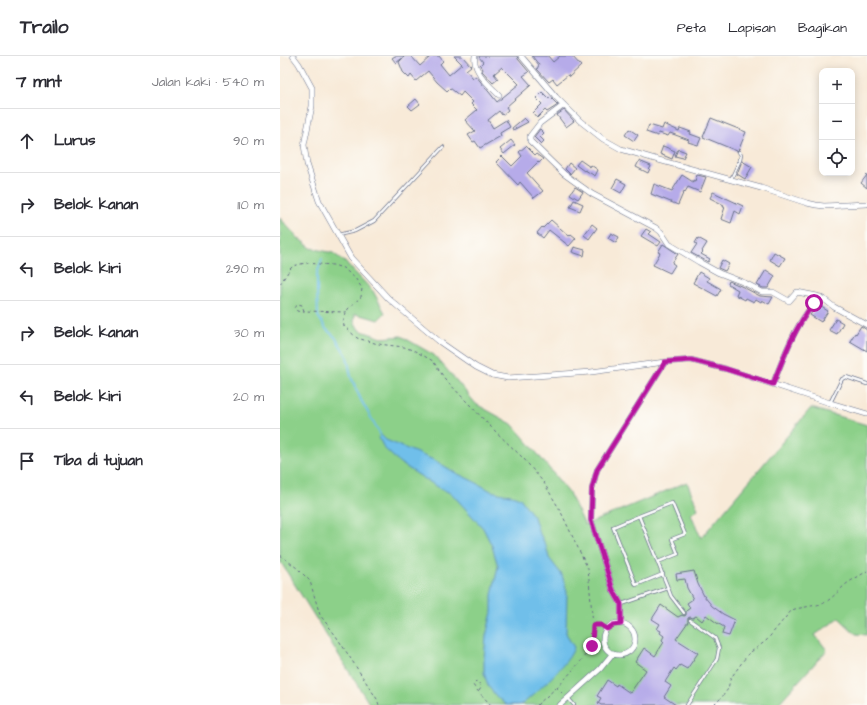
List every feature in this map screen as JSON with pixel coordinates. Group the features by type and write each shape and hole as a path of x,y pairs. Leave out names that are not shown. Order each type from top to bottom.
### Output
{"street":[{"path":"293,56 312,88 312,106 304,145 307,164 318,201 351,258 389,299 440,342 476,367 492,375 508,378 522,378 591,372 691,360 726,369 867,414"},
{"path":"475,56 474,60 476,68 484,80 499,95"},
{"path":"520,56 556,97 591,131 621,149 731,179 816,205 867,204"},
{"path":"564,105 540,123 530,136 530,141 564,174 592,194 656,228 661,232 669,244 719,273 745,283 762,292 773,292 789,301 797,292 820,297 834,307 867,324"},
{"path":"773,384 792,337 808,310 820,297"},
{"path":"621,624 621,604 613,590 591,520 592,489 597,470 665,362"},
{"path":"621,624 628,626 633,632 635,640 632,648 625,654 613,654 606,648 604,641 607,629 613,625 621,624"},
{"path":"560,705 600,669 613,654"}],"lane":[{"path":"338,235 355,231 374,221 443,147"},
{"path":"731,179 740,160 741,155 739,152"},
{"path":"830,403 842,379 846,376 867,384"},
{"path":"658,562 678,554 672,539 685,534 672,503 613,527 636,585 663,574"},
{"path":"639,516 671,596 684,613"},
{"path":"621,604 668,588"},
{"path":"687,705 717,659 719,648 714,638 690,620"},
{"path":"567,698 574,705"}],"path":[{"path":"280,284 293,266 305,263 334,265 343,268 355,278 362,288 361,297 346,312 343,321 344,326 357,338 378,344 404,346 415,350 433,361 445,380 524,459 544,483 560,510 588,569 593,625 592,646 557,688 537,705"},
{"path":"304,311 302,305 298,304 295,308 297,311 301,312 346,312"},
{"path":"280,555 297,568 310,581 320,615 336,636 377,699 379,705"},
{"path":"714,705 728,689 730,680 748,654 766,641 792,610 826,603 846,585 867,571"},
{"path":"593,625 601,625 607,629"},
{"path":"479,691 481,688 479,683 476,681 473,685 491,705"},
{"path":"557,688 567,698"}],"green space":[{"path":"280,218 297,237 311,248 333,253 345,262 373,291 385,313 378,320 355,314 354,321 359,330 382,338 401,336 434,355 476,404 512,424 569,493 585,525 687,482 698,509 691,514 701,538 811,408 867,425 867,635 856,634 839,618 815,635 827,650 777,705 370,705 280,561"}],"water":[{"path":"380,434 386,440 436,461 491,491 520,498 534,517 538,530 546,546 549,558 562,575 567,592 566,633 574,647 571,654 560,669 524,703 519,705 506,705 488,686 484,673 486,636 492,612 492,595 498,566 492,546 483,528 452,494 436,486 400,463 384,448 379,438"}],"building":[{"path":"395,56 405,56 396,63 392,58"},
{"path":"405,56 411,56 420,66 431,56 439,56 443,61 440,64 449,75 462,64 454,56 462,56 471,66 466,70 473,78 476,76 497,102 519,84 502,67 494,74 498,79 493,83 482,71 483,69 480,65 483,62 479,56 517,56 529,72 523,76 531,85 506,107 508,110 502,115 499,111 488,120 493,128 506,120 510,127 500,133 501,136 480,148 468,135 475,131 465,120 477,110 471,104 473,102 463,92 460,96 450,88 447,91 428,71 416,81 411,75 409,78 403,72 399,62"},
{"path":"532,56 548,56 553,62 560,56 572,56 581,66 569,77 568,75 557,84 553,79 549,82 537,69 539,65"},
{"path":"542,92 558,105 547,112 545,110 537,118 533,113 542,104 536,98"},
{"path":"416,99 420,104 412,110 408,106"},
{"path":"564,110 574,121 566,127 557,115"},
{"path":"524,118 528,122 513,130 512,128"},
{"path":"711,118 746,132 737,151 703,137"},
{"path":"664,124 679,131 680,128 691,132 690,134 701,138 698,145 670,133 668,136 659,133 658,136 646,132 649,125 662,129"},
{"path":"540,129 544,133 540,137 544,141 541,144 534,137"},
{"path":"629,129 638,135 634,141 625,135"},
{"path":"511,140 515,145 504,154 500,149"},
{"path":"526,146 535,155 536,154 543,159 527,173 543,191 534,198 520,182 518,185 496,162 502,156 512,166 522,156 519,152"},
{"path":"663,146 675,151 672,159 660,154"},
{"path":"678,149 686,152 683,158 675,156"},
{"path":"580,160 590,167 591,165 598,170 595,176 576,165"},
{"path":"639,161 651,166 648,173 636,167"},
{"path":"742,161 752,167 745,179 737,174"},
{"path":"569,163 575,168 570,174 565,169"},
{"path":"682,175 693,182 693,180 695,181 697,175 706,177 700,192 688,187 685,192 684,191 678,205 651,194 654,184 672,191"},
{"path":"867,175 867,188 861,183"},
{"path":"617,179 626,184 621,193 612,188"},
{"path":"575,187 583,192 578,199 570,194"},
{"path":"713,192 743,206 740,214 735,211 731,223 721,219 725,207 723,207 724,205 710,198"},
{"path":"574,200 583,204 580,211 570,207"},
{"path":"551,220 569,236 571,234 576,238 569,246 549,230 543,238 537,233"},
{"path":"592,224 597,228 589,239 584,235"},
{"path":"646,229 651,232 649,234 661,242 658,246 641,236"},
{"path":"611,233 619,237 616,243 608,238"},
{"path":"698,238 707,243 701,254 710,259 708,262 691,253 697,244 695,243"},
{"path":"663,244 678,254 672,263 675,265 670,273 653,265"},
{"path":"574,247 585,250 584,256 572,252"},
{"path":"774,252 785,258 780,266 770,260"},
{"path":"722,260 729,264 725,271 718,268"},
{"path":"766,270 775,276 768,288 763,288 757,285"},
{"path":"699,272 709,278 707,281 721,289 717,296 693,283"},
{"path":"729,281 760,296 773,297 769,304 762,300 761,302 756,299 754,302 746,298 745,300 736,295 738,290 728,284"},
{"path":"818,305 828,311 821,322 810,315"},
{"path":"836,319 843,323 837,334 829,330"},
{"path":"861,326 867,330 867,351 850,341"},
{"path":"694,571 704,596 712,606 735,620 729,636 722,634 724,627 706,615 702,621 696,616 693,618 688,618 688,622 676,639 698,653 687,669 680,665 676,670 674,668 665,682 671,686 664,697 676,705 601,705 598,703 601,698 597,696 607,680 616,686 617,684 630,693 646,670 635,662 644,648 655,656 664,642 662,640 664,636 660,633 661,631 657,629 660,624 652,619 661,605 678,617 686,615 686,611 690,608 687,603 693,599 687,588 685,579 677,580 676,574"}],"waterway":[{"path":"322,259 317,274 318,316 326,329 335,337 347,356 351,377 361,400 380,434"}],"route":[{"path":"592,646 593,625 601,625 607,629 610,626 621,624 621,604 613,590 591,520 592,489 597,470 665,362 691,360 773,384 792,337 808,310 814,303"}]}
